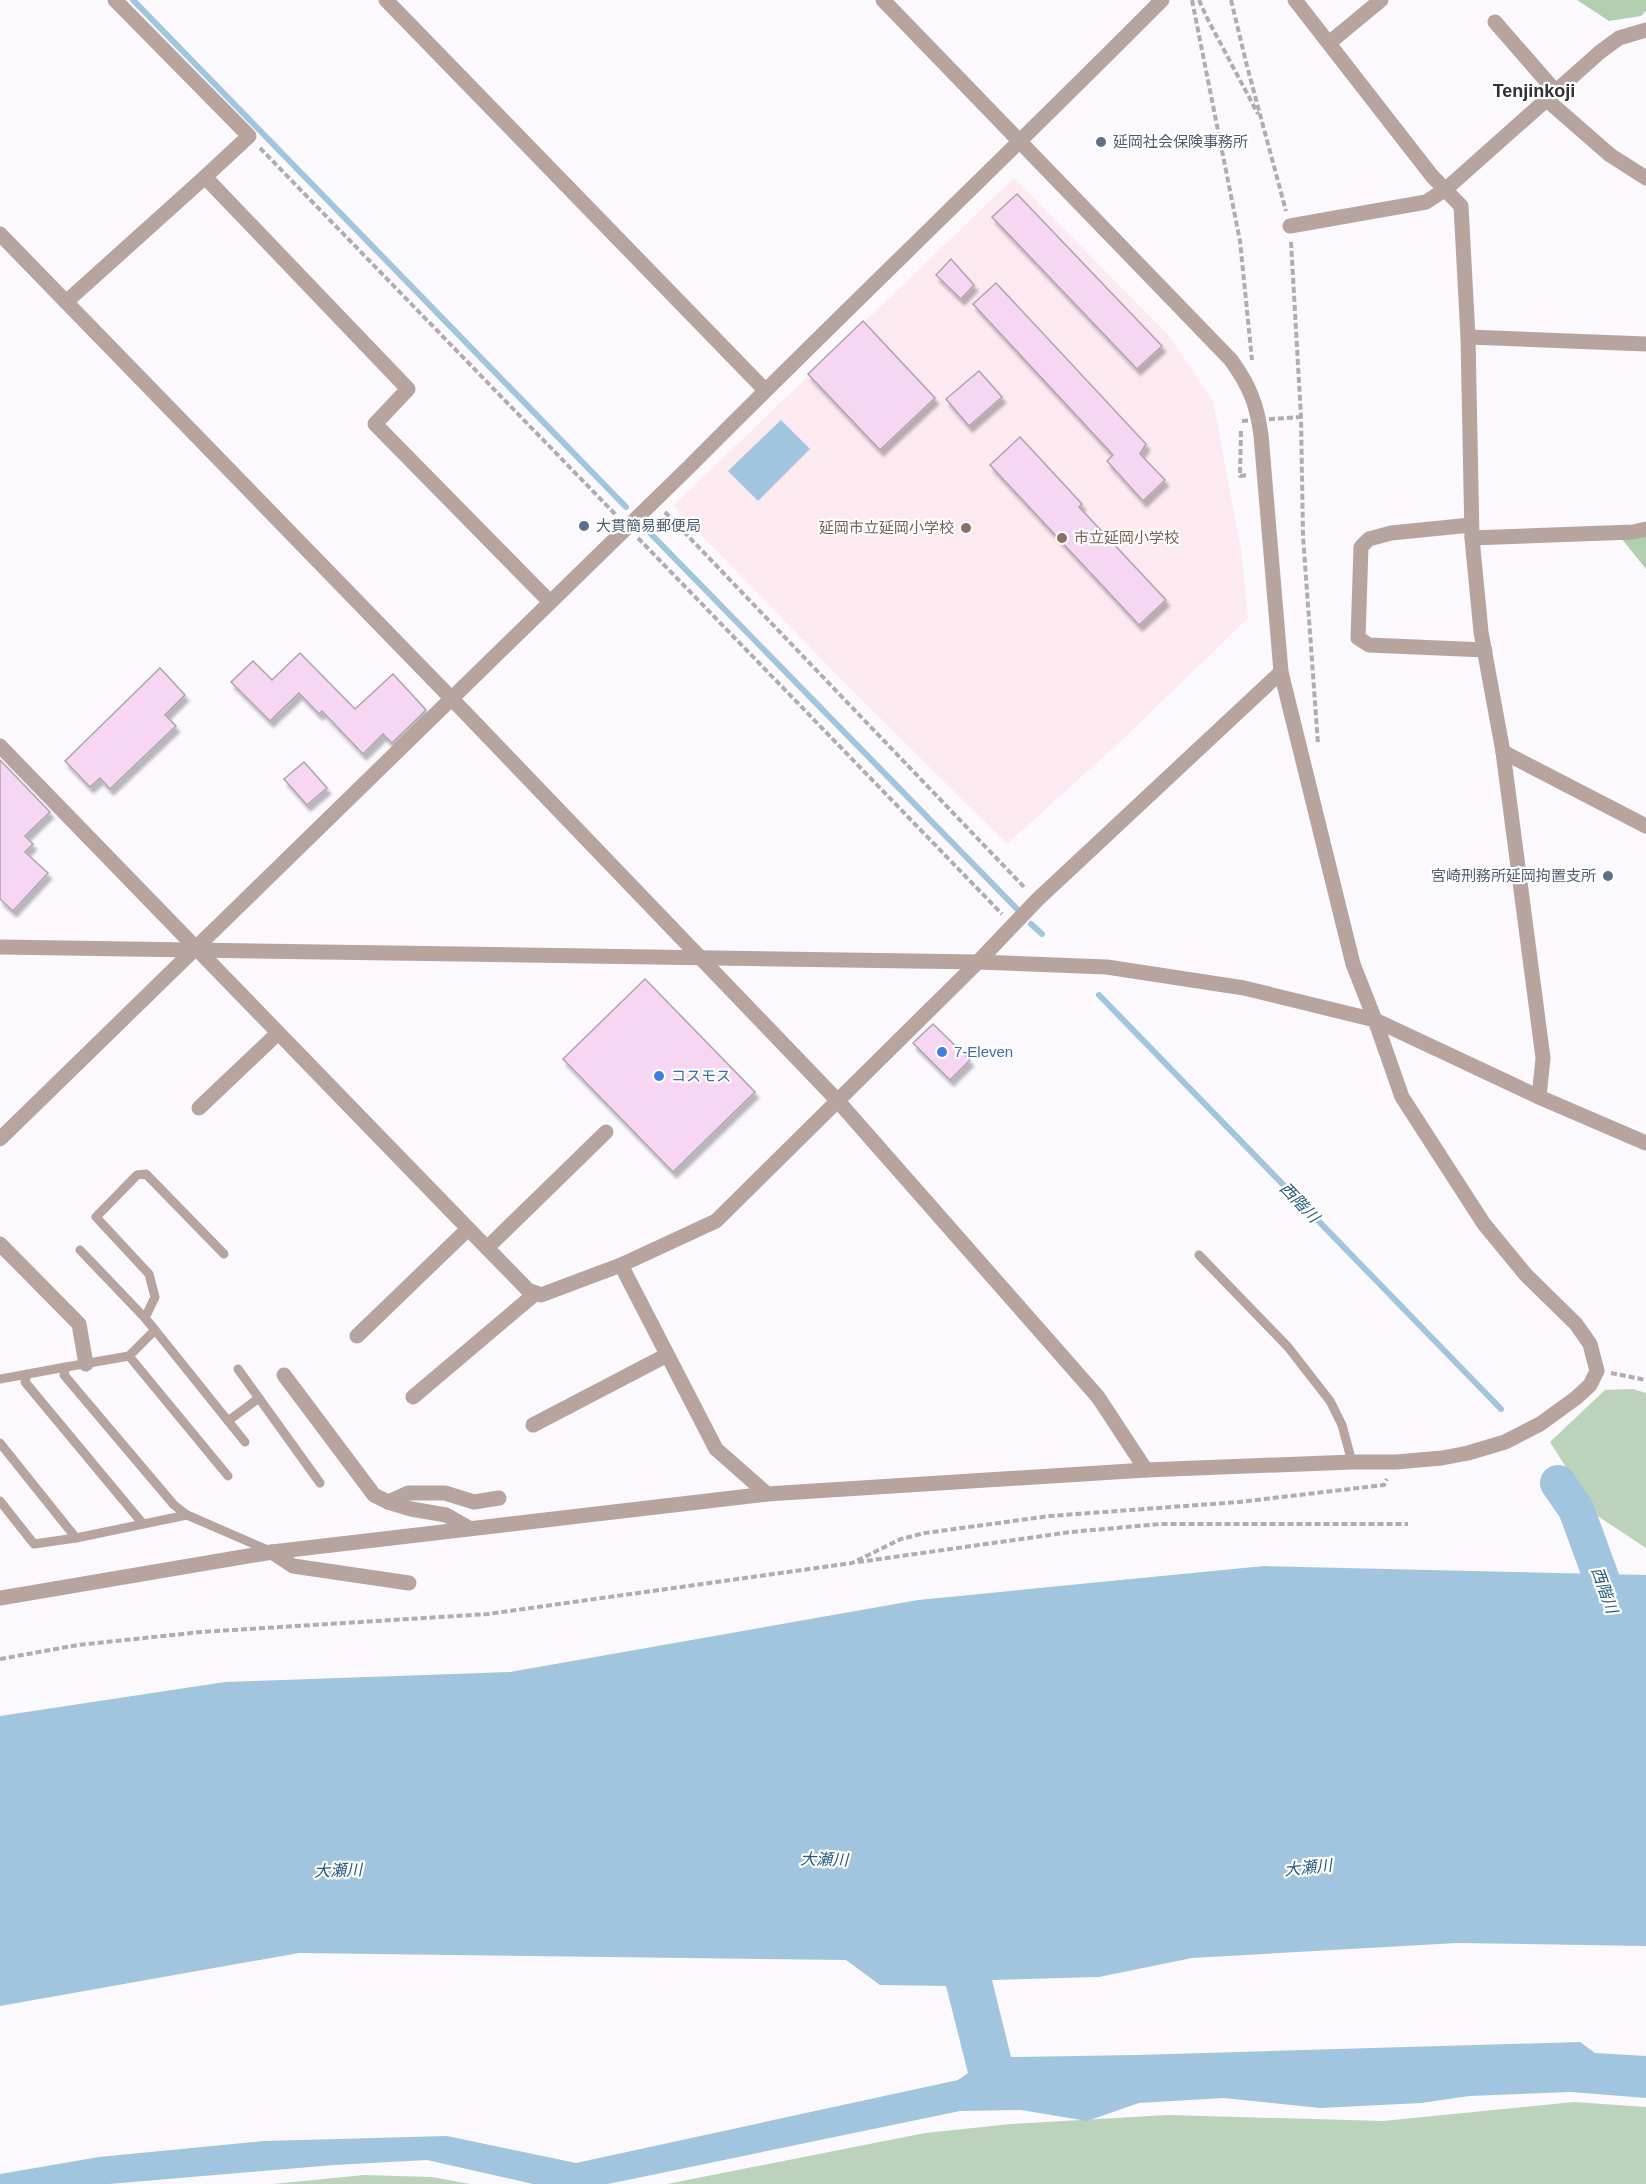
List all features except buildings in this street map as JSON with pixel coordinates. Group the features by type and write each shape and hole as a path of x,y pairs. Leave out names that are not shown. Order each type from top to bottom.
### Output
{"street":[{"path":"66,302 249,136 115,0"},
{"path":"386,0 765,390"},
{"path":"0,1598 272,1552 767,1494 1146,1470 1396,1462 1468,1453 1505,1442 1540,1424 1590,1385 1597,1371 1590,1344 1576,1324 1526,1275 1484,1224 1402,1097 1353,964 1281,672 1261,435 1257,408 1245,380 1232,360 883,0"},
{"path":"0,1138 1021,142 1162,0"},
{"path":"1295,0 1432,176 1461,206 1472,531 1485,650 1503,752 1543,1058 1539,1097"},
{"path":"1329,43 1381,0"},
{"path":"1495,22 1551,96 1610,154 1646,178"},
{"path":"1290,226 1426,202 1446,189 1600,52 1620,38 1646,30"},
{"path":"205,177 408,389 375,424 550,602"},
{"path":"0,234 452,699 837,1100 1098,1397 1146,1470"},
{"path":"1467,337 1646,344"},
{"path":"1485,650 1369,645 1358,638 1361,547 1369,538 1391,533 1633,532 1646,529"},
{"path":"0,746 528,1290 541,1295 621,1265 716,1221 978,962 1037,900 1281,672"},
{"path":"1503,752 1646,826"},
{"path":"0,947 197,948 701,959 978,962 1107,967 1244,988 1375,1020 1539,1097 1646,1143"},
{"path":"199,1108 278,1033"},
{"path":"487,1248 606,1132"},
{"path":"357,1335 468,1229"},
{"path":"0,1244 79,1324 86,1364"},
{"path":"621,1265 716,1449 767,1494"},
{"path":"413,1397 536,1293"},
{"path":"533,1425 667,1355"},
{"path":"284,1375 374,1495 411,1509 446,1515 469,1528"},
{"path":"388,1502 408,1493 445,1493 474,1502 499,1498"},
{"path":"272,1552 293,1566 409,1583"}],"lane":[{"path":"145,1318 155,1298 149,1274 96,1217 137,1175 146,1174 224,1254"},
{"path":"80,1250 145,1318 245,1442"},
{"path":"1198,1255 1288,1347 1330,1401 1342,1425 1352,1462"},
{"path":"0,1379 129,1356 155,1330"},
{"path":"129,1356 228,1476"},
{"path":"66,1367 64,1375 174,1505 187,1515 272,1552"},
{"path":"238,1369 320,1483"},
{"path":"27,1374 25,1382 143,1524"},
{"path":"228,1421 259,1398"},
{"path":"0,1443 76,1538"},
{"path":"0,1501 34,1544 76,1538 187,1515"}],"path":[{"path":"1192,0 1240,241 1252,360"},
{"path":"1199,0 1262,122"},
{"path":"1231,0 1290,226 1301,417 1303,536 1318,746"},
{"path":"1242,421 1301,417"},
{"path":"654,501 1037,900"},
{"path":"1597,1371 1646,1380"},
{"path":"852,1563 901,1539 926,1533 1050,1516 1239,1502 1384,1485 1396,1462"},
{"path":"0,1659 78,1645 201,1632 488,1614 1071,1532 1160,1524 1408,1524"}],"shaded area":[{"name":"延岡市立延岡小学校","path":"1014,178 1168,335 1213,401 1241,550 1248,618 1124,738 1007,844 836,674 673,506"}],"green space":[{"path":"1577,0 1646,0 1646,11 1641,16 1609,21"},
{"path":"1646,534 1646,569 1621,538"},
{"path":"1633,1389 1646,1393 1646,1548 1596,1515 1550,1442 1605,1390"},
{"path":"1574,2102 1646,2107 1646,2184 667,2184 925,2133 1011,2124 1168,2115 1383,2121"},
{"path":"364,2175 432,2177 470,2184 273,2184"}],"water":[{"path":"781,420 810,449 758,501 728,471"},
{"name":"大瀬川","path":"1264,1566 1646,1575 1646,1946 1457,1943 1192,1958 1099,1977 992,1980 1011,2057 1580,2042 1595,2053 1646,2056 1646,2098 1571,2092 1469,2096 1421,2103 1320,2108 1224,2098 1139,2103 1087,2121 1021,2110 960,2111 608,2184 533,2184 427,2160 334,2165 109,2184 0,2184 0,2174 99,2157 264,2141 447,2136 576,2163 958,2080 968,2073 946,1986 880,1985 846,1960 299,1953 0,2006 0,1716 225,1682 510,1672 918,1600"}],"waterway":[{"path":"133,0 626,507"},
{"path":"650,533 1019,911"},
{"path":"1031,924 1042,934"},
{"name":"西階川","path":"1099,995 1501,1409"},
{"name":"西階川","path":"1558,1483 1576,1509 1646,1700"}],"place":[{"name":"延岡社会保険事務所","path":"1101,142"},
{"name":"大貫簡易郵便局","path":"584,526"},
{"name":"延岡市立延岡小学校","path":"966,528"},
{"name":"市立延岡小学校","path":"1062,538"},
{"name":"宮崎刑務所延岡拘置支所","path":"1608,876"},
{"name":"7-Eleven","path":"942,1052"},
{"name":"コスモス","path":"659,1076"}],"district":[{"name":"Tenjinkoji","path":"1534,91"}]}
